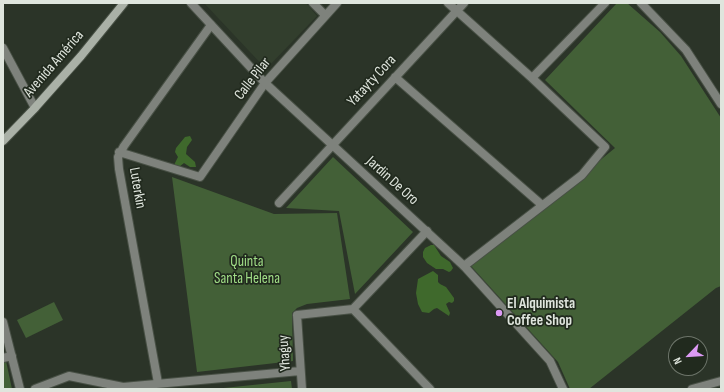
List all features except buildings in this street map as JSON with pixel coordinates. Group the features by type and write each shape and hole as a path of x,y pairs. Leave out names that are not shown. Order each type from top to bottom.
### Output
{"main road":[{"name":"Avenida América","path":"3,141 35,108 81,56 124,3"}],"street":[{"name":"Jardin De Oro","path":"191,3 265,83 464,266 550,361 563,389"},
{"path":"313,3 325,16"},
{"name":"Calle Pilar","path":"119,152 200,178 265,83 337,3"},
{"path":"448,3 532,78 605,147 582,175 464,266"},
{"name":"Yatayty Cora","path":"279,203 331,145 464,3"},
{"path":"532,78 605,3"},
{"path":"641,3 686,50 721,104"},
{"name":"Luterkin","path":"158,383 118,157 119,152 211,25"},
{"path":"3,48 35,108"},
{"path":"395,77 542,205"},
{"path":"427,231 353,309 430,389"},
{"name":"Yhaguy","path":"302,389 297,315 353,309"},
{"path":"3,322 20,389"},
{"path":"3,358 12,356"},
{"path":"35,389 69,376 131,388 158,383 300,371"},
{"path":"692,389 721,381"}],"shaded area":[{"path":"204,3 306,3 317,16 266,69"}],"green space":[{"path":"617,3 627,3 660,32 681,56 721,118 721,286 716,288 589,389 570,389 558,362 471,266 615,148 545,80"},
{"path":"190,136 192,140 187,147 186,154 195,162 196,167 190,167 184,163 179,167 176,167 174,165 178,157 175,152 176,148 185,137"},
{"path":"333,157 413,232 355,294 339,211 286,208"},
{"name":"Quinta Santa Helena","path":"172,177 274,214 337,213 350,299 307,304 297,308 292,313 293,361 197,372"},
{"path":"434,245 441,256 450,262 453,268 451,271 449,272 443,269 436,269 427,263 423,257 423,252 425,248"},
{"path":"433,271 438,275 438,282 446,287 454,298 452,303 449,302 446,304 450,313 449,316 437,308 429,313 422,312 418,304 416,293 418,279"},
{"path":"54,302 63,320 26,338 17,320"},
{"path":"6,361 12,389 3,389 3,362"},
{"path":"291,381 292,389 214,389"}],"place":[{"name":"El Alquimista Coffee Shop","path":"499,313"}]}
